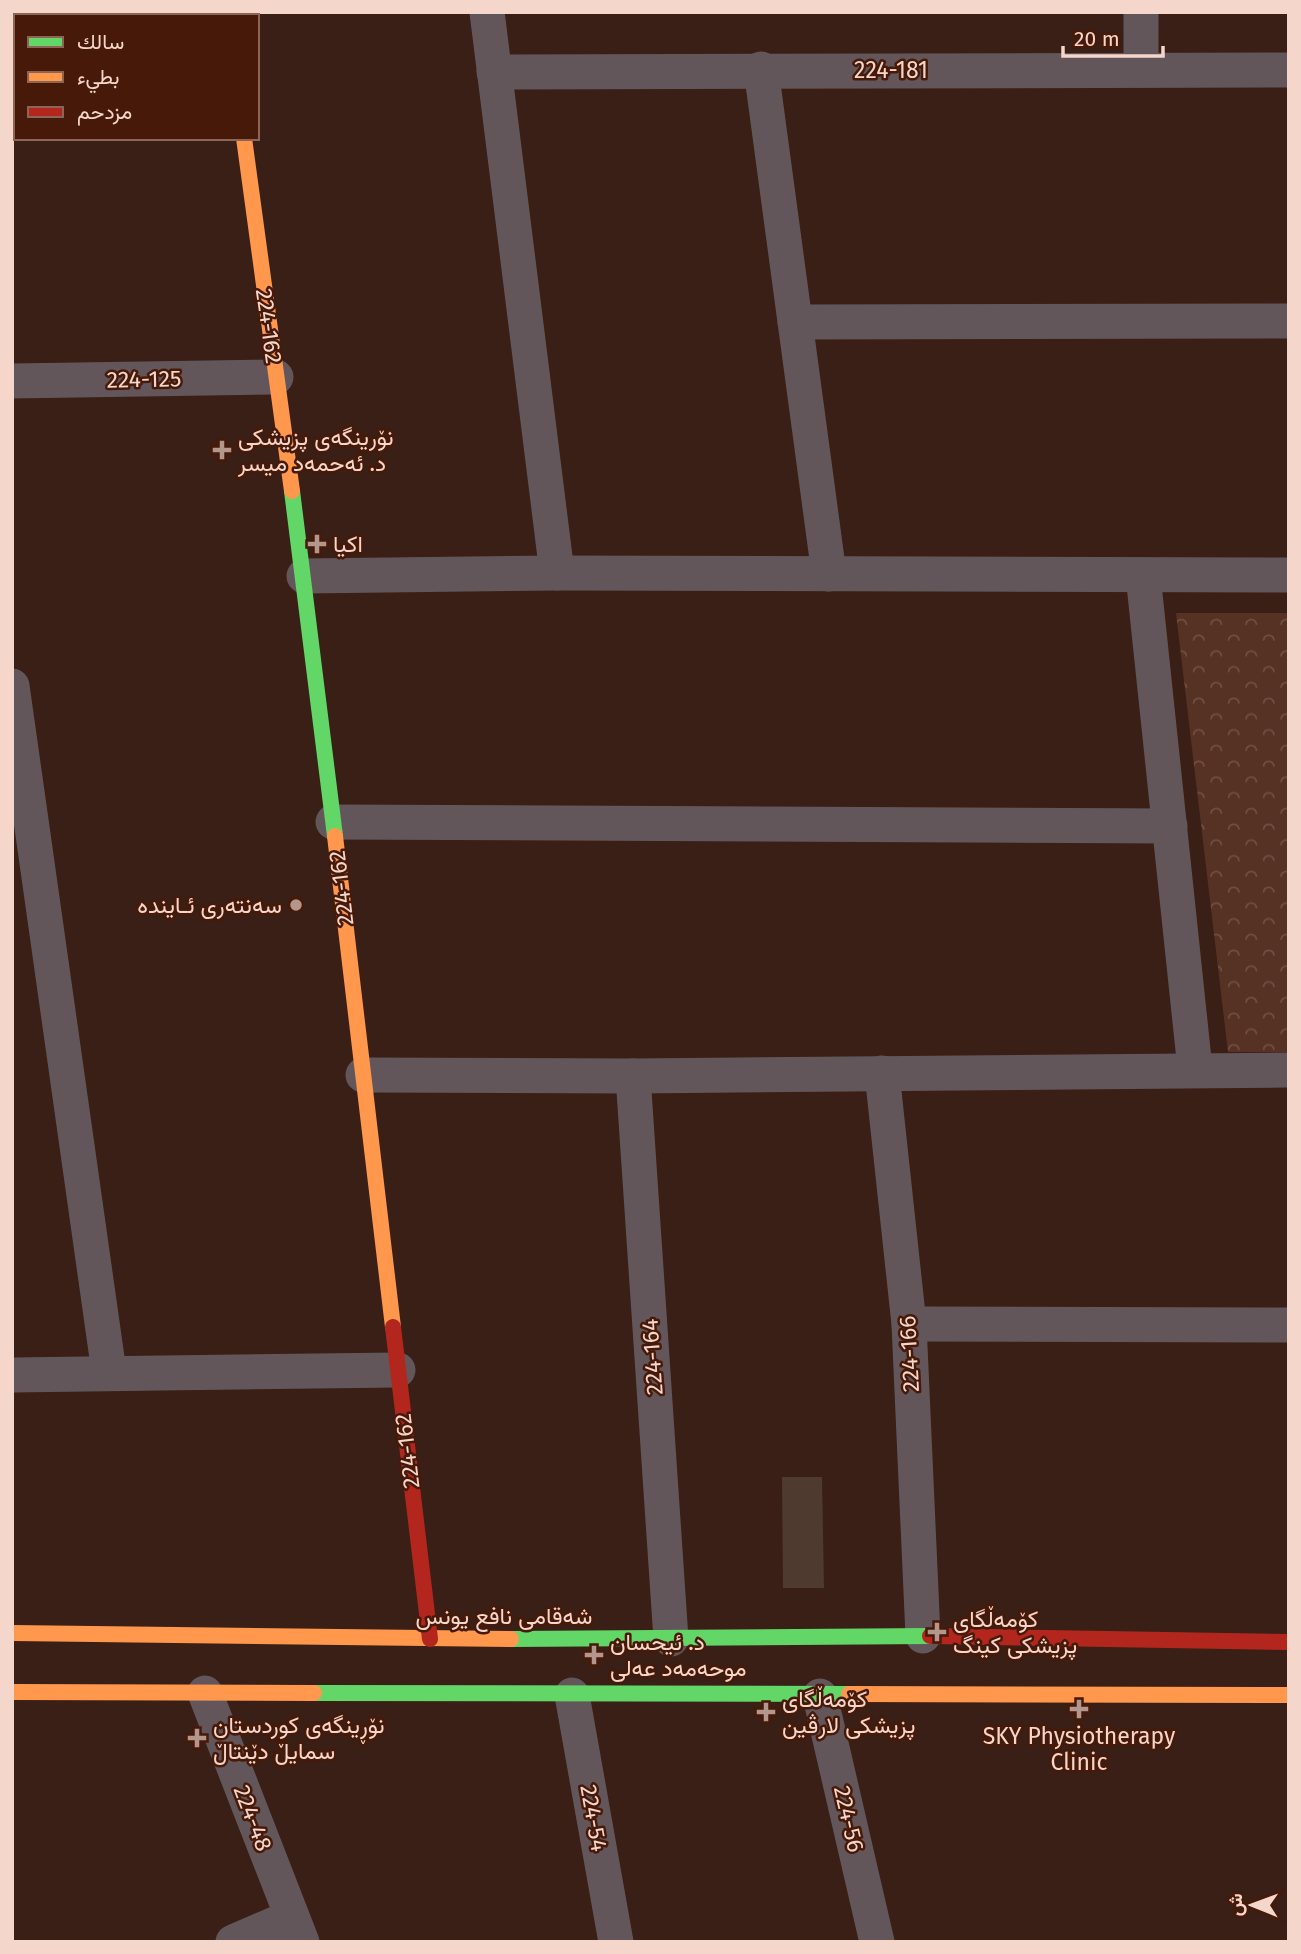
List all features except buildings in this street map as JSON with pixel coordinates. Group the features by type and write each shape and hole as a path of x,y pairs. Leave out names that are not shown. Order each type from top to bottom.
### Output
{"main road":[{"name":"224-162","path":"244,140 304,576 430,1639"},
{"name":"شەقامی نافع یونس","path":"12,1633 430,1639 923,1636 1289,1642"},
{"path":"1170,1640 1182,1695"},
{"path":"12,1692 820,1696 1289,1695"}],"street":[{"path":"487,12 557,573"},
{"path":"1141,12 1141,70"},
{"path":"761,69 829,574"},
{"name":"224-181","path":"494,72 761,69 1289,71"},
{"path":"795,322 1289,321"},
{"name":"224-125","path":"12,381 276,377"},
{"path":"304,576 557,573 1289,576"},
{"path":"1143,575 1195,1069"},
{"path":"12,686 109,1372"},
{"path":"333,822 1170,826"},
{"path":"363,1075 633,1076 1289,1070"},
{"name":"224-166","path":"882,1073 909,1324 923,1636"},
{"name":"224-164","path":"633,1076 671,1639"},
{"path":"909,1324 1289,1325"},
{"path":"12,1374 398,1370"},
{"name":"224-48","path":"205,1693 296,1929"},
{"name":"224-54","path":"572,1695 616,1942"},
{"name":"224-56","path":"820,1696 877,1942"},
{"path":"233,1942 296,1929"}],"green space":[{"path":"1176,613 1289,613 1289,1052 1228,1052"}],"traffic: fast":[{"path":"292,491 335,836"},
{"path":"511,1639 930,1636"},
{"path":"314,1693 849,1694"}],"traffic: slow":[{"path":"244,140 292,491"},
{"path":"335,836 393,1327"},
{"path":"12,1633 511,1639"},
{"path":"12,1692 314,1693"},
{"path":"849,1694 1289,1695"}],"traffic: jam":[{"path":"393,1327 430,1639"},
{"path":"930,1636 1289,1642"}],"place":[{"name":"نۆرینگەی پزیشکی د. ئەحمەد میسر","path":"222,450"},
{"name":"اكيا","path":"317,544"},
{"name":"سەنتەری ئـایندە","path":"296,905"},
{"name":"کۆمەڵگای پزیشکی کینگ","path":"937,1632"},
{"name":"د. ئیحسان موحەمەد عەلی","path":"594,1655"},
{"name":"SKY Physiotherapy Clinic","path":"1079,1709"},
{"name":"کۆمەڵگای پزیشکی لارڤین","path":"766,1712"},
{"name":"نۆڕینگەی کوردستان سمایڵ دێنتاڵ","path":"197,1738"}]}
